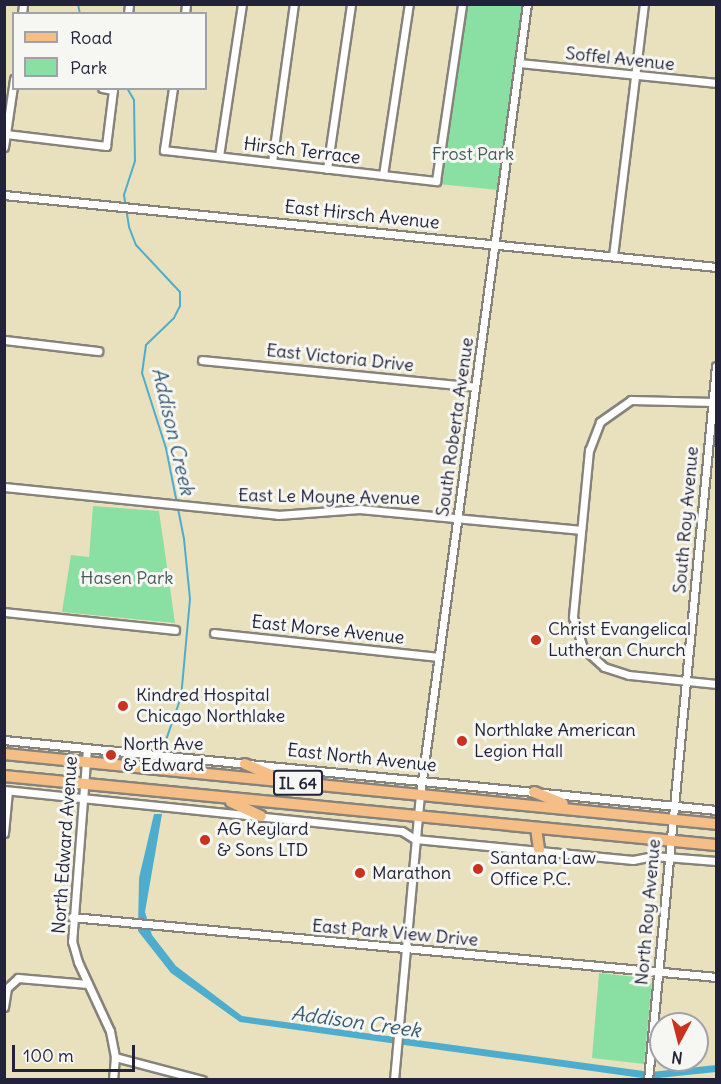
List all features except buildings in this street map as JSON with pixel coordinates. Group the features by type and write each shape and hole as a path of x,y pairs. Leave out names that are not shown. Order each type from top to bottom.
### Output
{"main road":[{"name":"East North Avenue","path":"4,754 717,824"},
{"path":"245,764 286,782"},
{"name":"IL 64","path":"4,776 717,845"},
{"path":"534,792 580,810"},
{"path":"217,797 261,816"},
{"path":"536,828 538,850"}],"street":[{"path":"219,156 242,4"},
{"path":"272,162 294,4"},
{"path":"327,169 351,4"},
{"path":"383,175 409,4"},
{"name":"Hirsch Terrace","path":"173,90 164,150 436,181 462,4"},
{"name":"South Roberta Avenue","path":"394,1080 421,781 520,63 526,4"},
{"path":"613,256 644,4"},
{"name":"Soffel Avenue","path":"520,63 717,83"},
{"path":"4,147 12,90"},
{"path":"6,134 106,146 113,90"},
{"name":"East Hirsch Avenue","path":"4,195 717,267"},
{"path":"4,340 98,351"},
{"name":"East Victoria Drive","path":"202,360 476,387"},
{"name":"South Roy Avenue","path":"672,819 717,366"},
{"path":"714,402 646,398 631,400 608,413 600,422 589,450 573,617 583,648 613,671 717,684"},
{"name":"East Le Moyne Avenue","path":"4,487 278,515 341,509 458,516 581,530"},
{"path":"4,612 175,630"},
{"name":"East Morse Avenue","path":"214,633 438,657"},
{"name":"East North Avenue","path":"4,740 717,810"},
{"name":"North Edward Avenue","path":"87,748 72,917 72,941 88,984 103,1012 115,1057 113,1080"},
{"path":"4,833 6,791 402,831 415,839 633,860 668,857 717,861"},
{"name":"North Roy Avenue","path":"648,1080 672,819"},
{"name":"East Park View Drive","path":"72,917 405,950 717,977"},
{"path":"4,1007 10,983 28,978 88,984"},
{"path":"115,1057 202,1080"}],"green space":[{"name":"Frost Park","path":"464,5 523,5 499,190 438,184"},
{"name":"Hasen Park","path":"93,506 159,511 175,623 62,612 71,555 89,557"},
{"path":"599,973 645,978 652,984 644,1064 592,1058"}],"water":[{"path":"154,814 162,814 145,912 152,935 176,966 242,1016 649,1072 709,1072 709,1066 716,1065 716,1072 649,1079 240,1022 171,973 138,931 139,878"}],"waterway":[{"name":"Addison Creek","path":"78,4 80,12"},
{"name":"Addison Creek","path":"128,90 134,100 135,161 124,195 129,227 136,245 180,292 180,306 174,318 146,345 142,373 166,448 184,539 190,599 181,697 166,740"}],"place":[{"name":"Christ Evangelical Lutheran Church","path":"536,640"},
{"name":"Kindred Hospital Chicago Northlake","path":"123,706"},
{"name":"Northlake American Legion Hall","path":"462,741"},
{"name":"North Ave & Edward","path":"111,755"},
{"name":"AG Keylard & Sons LTD","path":"205,840"},
{"name":"Santana Law Office P.C.","path":"478,869"},
{"name":"Marathon","path":"360,873"}]}
